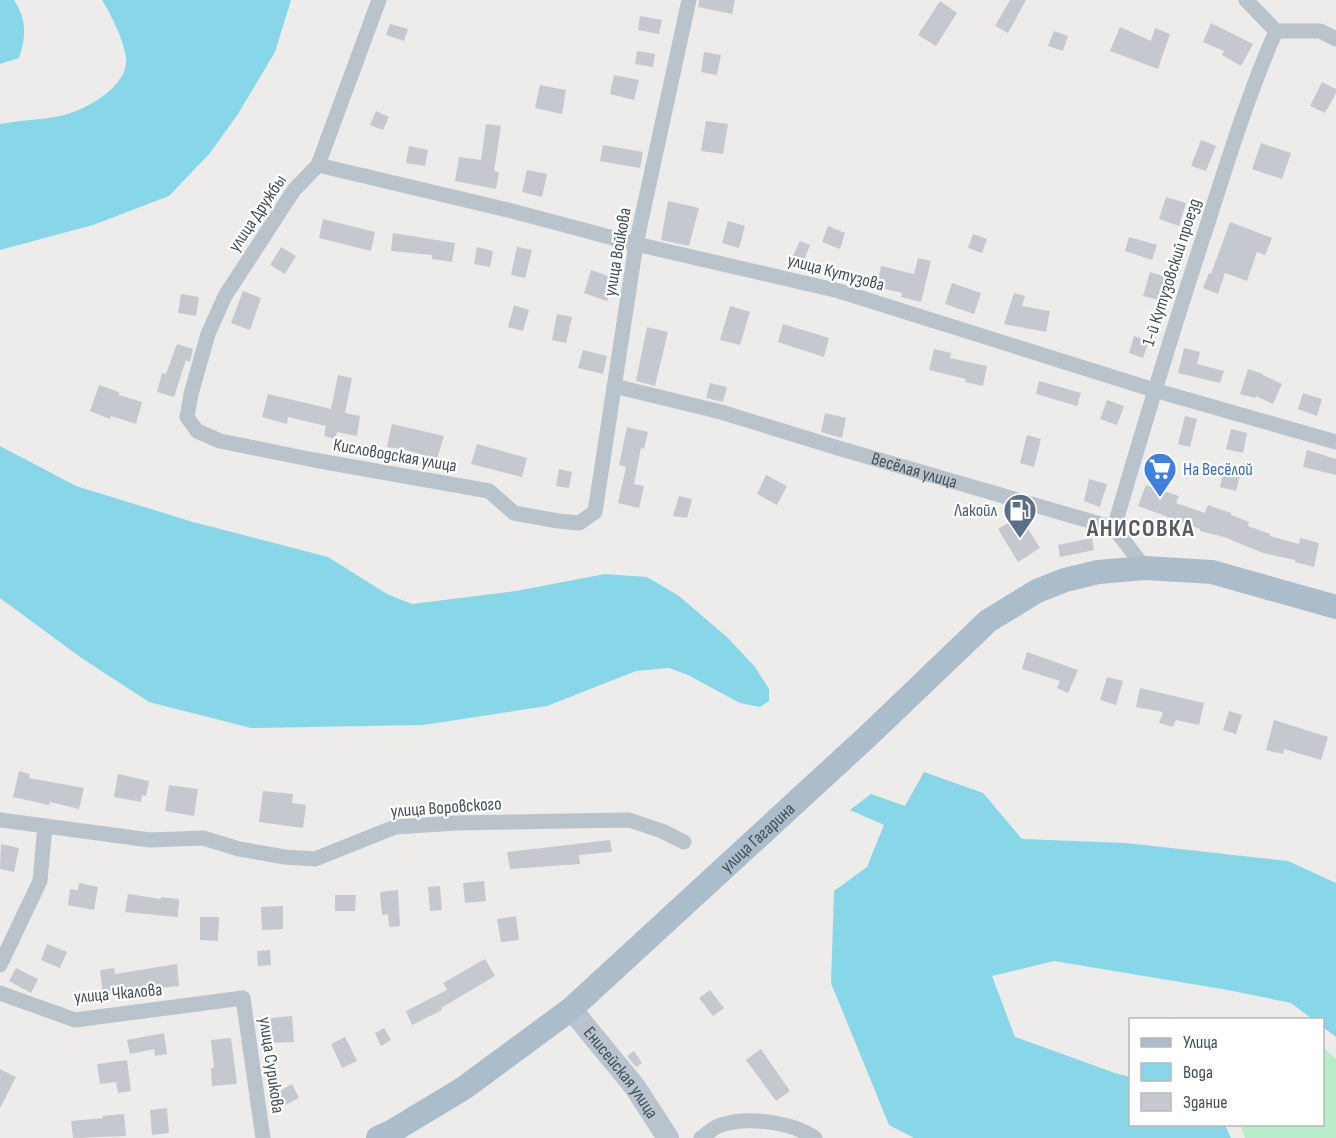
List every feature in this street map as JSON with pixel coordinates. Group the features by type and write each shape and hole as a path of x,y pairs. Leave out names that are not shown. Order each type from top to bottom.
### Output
{"main road":[{"path":"1145,568 1212,572 1336,607"},
{"name":"улица Гагарина","path":"378,1138 464,1088 571,1009 870,734 988,621 1037,591 1065,580 1098,572 1145,568"}],"street":[{"name":"улица Дружбы","path":"187,417 208,334 225,296 294,190 318,165 379,0"},
{"name":"улица Войкова","path":"595,512 636,244 689,0"},
{"path":"1246,0 1276,31 1320,31 1336,39"},
{"name":"1-й Кутузовский проезд","path":"1114,528 1154,390 1255,80 1276,31"},
{"name":"улица Кутузова","path":"318,165 512,211 636,244 839,291 1154,390 1336,442"},
{"name":"Весёлая улица","path":"614,386 721,412 1114,528"},
{"name":"Кисловодская улица","path":"187,417 197,431 220,441 489,491 514,513 558,522 579,523 595,512"},
{"path":"1114,528 1145,568"},
{"name":"улица Воровского","path":"0,820 150,840 204,838 239,849 285,857 315,859 395,827 457,823 629,820 662,831 684,842"},
{"path":"0,965 40,881 45,826"},
{"name":"улица Чкалова","path":"0,993 75,1020 243,998"},
{"name":"улица Сурикова","path":"243,998 263,1138"},
{"name":"Енисейская улица","path":"571,1009 635,1087 668,1138"},
{"path":"701,1138 720,1125 756,1120 786,1126 814,1138"}],"green space":[{"path":"1324,1048 1336,1059 1336,1138 1245,1138 1240,1126 1324,1126"}],"water":[{"path":"0,0 14,0 24,29 19,58 0,64"},
{"path":"102,0 291,0 275,52 238,114 210,153 169,196 93,225 0,250 0,124 69,113 100,98 118,82 126,64 126,57 118,31"},
{"path":"0,446 76,486 193,522 328,557 387,594 412,604 516,591 605,574 647,577 679,596 728,638 755,667 769,689 769,701 760,707 740,703 688,675 669,668 636,671 547,706 423,725 251,728 149,702 80,657 0,598"},
{"path":"924,772 983,793 1022,839 1126,843 1288,861 1336,883 1336,1037 1324,1028 1324,1018 1311,1018 1291,1003 1228,990 1054,961 992,976 1015,1037 1129,1077 1129,1126 1225,1126 1231,1138 914,1138 889,1125 831,983 834,891 867,867 884,825 850,810 871,794 905,806"}],"building":[{"path":"699,0 735,0 732,14 698,7"},
{"path":"1010,0 1026,0 1008,33 995,26"},
{"path":"940,1 957,13 936,46 918,35"},
{"path":"640,16 662,20 659,34 638,30"},
{"path":"1211,23 1253,44 1241,66 1222,55 1224,51 1203,42"},
{"path":"390,24 408,29 404,41 386,35"},
{"path":"1120,27 1151,41 1155,28 1170,34 1158,69 1110,51"},
{"path":"1054,31 1068,36 1063,51 1048,46"},
{"path":"637,51 655,54 653,67 635,64"},
{"path":"704,52 721,55 717,75 701,72"},
{"path":"614,75 639,80 634,100 610,94"},
{"path":"1322,82 1336,89 1325,113 1310,106"},
{"path":"540,85 566,90 562,114 535,108"},
{"path":"376,111 389,117 383,130 370,125"},
{"path":"706,121 728,124 723,154 701,151"},
{"path":"486,124 501,126 494,171 499,172 496,189 455,181 459,157 481,160"},
{"path":"1201,140 1216,146 1206,171 1191,166"},
{"path":"1261,143 1291,153 1282,179 1252,169"},
{"path":"603,145 643,152 640,168 600,161"},
{"path":"409,146 428,150 425,166 406,163"},
{"path":"527,170 547,174 542,197 522,192"},
{"path":"1166,197 1186,203 1179,226 1159,219"},
{"path":"668,201 699,208 689,246 661,240"},
{"path":"323,219 375,232 371,251 319,238"},
{"path":"728,221 745,226 739,248 722,243"},
{"path":"1230,222 1272,238 1265,255 1257,252 1247,281 1225,273 1218,294 1203,288 1209,273 1211,274"},
{"path":"828,226 845,233 840,249 822,242"},
{"path":"393,233 455,243 452,262 432,259 432,255 391,251"},
{"path":"973,234 987,239 982,253 968,248"},
{"path":"1129,237 1157,245 1152,260 1125,251"},
{"path":"800,241 810,245 802,265 791,260"},
{"path":"281,247 296,256 285,274 270,265"},
{"path":"477,247 493,251 490,267 474,264"},
{"path":"517,247 532,250 525,278 511,275"},
{"path":"918,258 931,261 921,302 901,297 902,293 877,287 881,266 914,274"},
{"path":"591,270 614,278 607,301 584,293"},
{"path":"1150,272 1169,278 1163,301 1143,296"},
{"path":"952,283 981,293 974,314 945,304"},
{"path":"243,291 261,298 250,330 231,323"},
{"path":"1014,293 1025,296 1022,306 1050,311 1046,332 1004,324"},
{"path":"181,294 199,297 196,316 178,313"},
{"path":"514,305 529,310 523,331 508,327"},
{"path":"730,306 750,312 740,345 720,340"},
{"path":"557,314 572,317 566,343 552,340"},
{"path":"783,324 829,338 824,357 778,342"},
{"path":"647,327 668,332 655,386 636,381"},
{"path":"1134,336 1149,341 1143,358 1129,353"},
{"path":"177,344 193,349 190,362 186,360 174,397 157,392 162,373 166,374"},
{"path":"1184,348 1200,352 1197,364 1224,371 1220,383 1178,373"},
{"path":"934,349 951,353 950,358 987,366 983,386 965,382 966,379 929,370"},
{"path":"583,350 607,356 603,374 578,368"},
{"path":"1248,369 1282,384 1273,404 1256,396 1255,398 1240,394"},
{"path":"338,375 352,378 345,413 360,416 357,436 337,432 335,439 324,436 326,426 288,417 287,424 262,417 268,394 331,409"},
{"path":"1039,381 1081,393 1077,406 1036,394"},
{"path":"710,383 727,387 723,402 706,398"},
{"path":"99,385 119,392 119,395 142,402 136,424 111,416 110,419 90,411"},
{"path":"1303,393 1322,399 1317,416 1298,409"},
{"path":"1107,400 1124,406 1117,425 1100,419"},
{"path":"825,413 846,418 842,438 821,432"},
{"path":"1185,416 1197,419 1190,447 1178,444"},
{"path":"392,424 444,436 437,459 387,447"},
{"path":"627,427 648,432 644,449 641,448 634,484 644,486 639,508 618,503 626,467 619,465"},
{"path":"1231,429 1247,433 1243,453 1226,449"},
{"path":"1027,435 1041,439 1034,467 1020,463"},
{"path":"477,444 527,458 522,477 471,464"},
{"path":"1307,450 1336,459 1336,475 1303,467"},
{"path":"559,469 572,472 569,488 556,486"},
{"path":"1223,472 1240,476 1236,491 1220,487"},
{"path":"766,475 787,486 777,505 757,494"},
{"path":"1089,479 1107,484 1100,507 1084,501"},
{"path":"1146,485 1179,496 1176,503 1205,513 1208,505 1231,513 1249,522 1248,526 1270,534 1270,536 1299,544 1300,538 1319,543 1314,567 1263,553 1138,506"},
{"path":"679,496 692,499 687,518 673,516"},
{"path":"1020,516 1040,548 1018,562 998,529"},
{"path":"1092,538 1094,550 1060,557 1058,545"},
{"path":"1027,652 1078,670 1068,693 1057,688 1060,681 1022,669"},
{"path":"1107,677 1123,681 1116,705 1100,700"},
{"path":"1140,688 1204,703 1199,725 1176,720 1173,727 1159,723 1163,712 1136,707"},
{"path":"1229,711 1242,715 1236,734 1223,730"},
{"path":"1274,720 1328,737 1321,760 1284,749 1283,754 1266,750"},
{"path":"19,771 30,774 29,778 84,788 79,809 13,797"},
{"path":"118,774 149,781 146,796 142,795 141,802 114,797"},
{"path":"169,785 198,789 194,816 165,811"},
{"path":"263,791 293,794 292,803 306,805 303,828 259,822"},
{"path":"610,840 612,852 579,855 580,864 510,869 507,852"},
{"path":"1,844 19,848 14,872 0,869"},
{"path":"484,881 486,901 465,903 463,883"},
{"path":"79,883 98,887 94,910 68,905 70,889 78,890"},
{"path":"440,886 442,910 430,911 428,887"},
{"path":"398,890 400,926 389,927 388,914 382,915 380,892"},
{"path":"128,894 179,899 178,917 125,912"},
{"path":"335,895 356,895 355,911 335,911"},
{"path":"283,906 283,929 262,930 261,907"},
{"path":"516,916 519,940 501,942 497,919"},
{"path":"200,917 219,917 218,941 200,940"},
{"path":"47,944 67,952 60,968 41,960"},
{"path":"270,950 271,965 258,966 257,951"},
{"path":"485,959 495,976 441,1008 442,1010 412,1025 406,1011 447,990 443,983"},
{"path":"177,964 179,986 103,994 100,970 114,968 115,974"},
{"path":"16,968 38,979 31,993 9,981"},
{"path":"710,990 724,1008 713,1016 699,998"},
{"path":"292,1016 294,1042 272,1043 270,1018"},
{"path":"384,1028 391,1040 381,1046 375,1033"},
{"path":"164,1033 167,1054 155,1056 154,1049 130,1054 127,1040"},
{"path":"345,1037 357,1061 342,1068 331,1044"},
{"path":"231,1038 237,1084 212,1086 211,1068 214,1068 211,1040"},
{"path":"761,1049 790,1091 776,1101 746,1060"},
{"path":"634,1051 642,1063 636,1067 627,1056"},
{"path":"127,1060 131,1091 118,1093 116,1082 100,1084 97,1064"},
{"path":"0,1069 16,1077 0,1108"},
{"path":"292,1084 299,1098 281,1107 274,1094"},
{"path":"167,1108 169,1133 152,1135 150,1110"},
{"path":"124,1114 126,1136 73,1138 71,1121"}],"place":[{"name":"На Весёлой","path":"1160,498"},
{"name":"Лакойл","path":"1020,539"}],"district":[{"name":"АНИСОВКА","path":"1141,528"}]}
